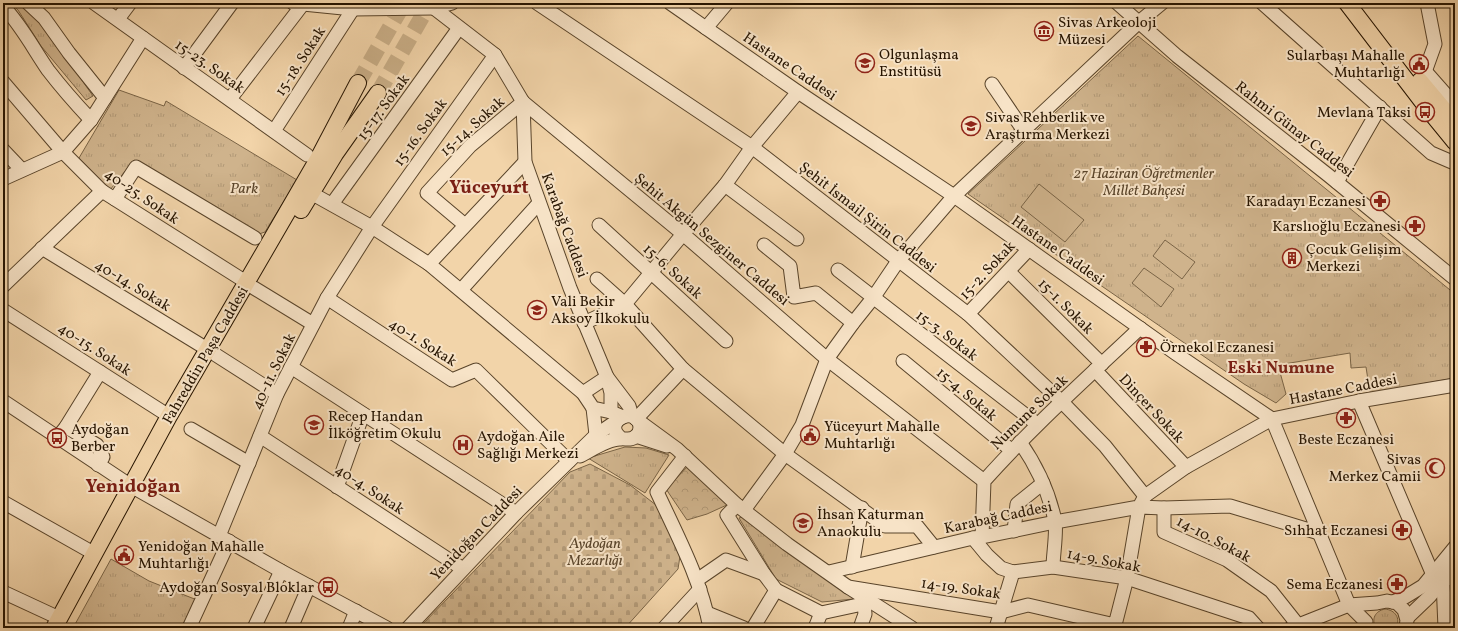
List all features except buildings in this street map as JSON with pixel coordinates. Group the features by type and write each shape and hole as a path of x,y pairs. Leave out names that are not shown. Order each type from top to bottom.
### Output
{"main road":[{"path":"1347,3 1455,142"},
{"path":"1359,3 1424,78 1455,123"},
{"name":"Fahreddin Paşa Caddesi","path":"60,625 95,554 178,422 212,352 250,285 358,83"},
{"name":"Fahreddin Paşa Caddesi","path":"250,285 335,154 378,92"},
{"name":"Fahreddin Paşa Caddesi","path":"60,625 136,489 169,416 212,352"}],"street":[{"path":"28,3 44,18 73,59 105,98"},
{"name":"15-23. Sokak","path":"94,3 307,155"},
{"path":"118,19 130,3"},
{"path":"184,68 232,3"},
{"path":"230,99 298,4 353,9 434,8 452,3"},
{"name":"Şehit İsmail Şirin Caddesi","path":"537,3 752,147 968,314 1062,402 1105,446 1142,502"},
{"name":"Hastane Caddesi","path":"670,3 798,92 954,196 1140,328 1272,419 1359,401 1455,385"},
{"path":"706,28 727,3"},
{"name":"Rahmi Günay Caddesi","path":"1117,3 1177,56 1337,182 1455,279"},
{"path":"868,603 821,613 776,590 764,574 728,515 741,507 785,454 802,425 827,359 873,298 898,261 954,196 1139,22 1162,3"},
{"path":"1262,3 1431,153 1452,162 1455,161"},
{"path":"1427,3 1435,44 1424,78 1455,105"},
{"path":"3,6 11,15 49,71 91,120"},
{"name":"Şehit Akgün Sezginer Caddesi","path":"434,8 495,55 523,102 683,234 827,359 984,481"},
{"name":"15-18. Sokak","path":"274,131 353,9"},
{"name":"15-17. Sokak","path":"332,204 460,28"},
{"path":"3,179 63,152 91,120 143,38"},
{"name":"15-16. Sokak","path":"372,227 495,55"},
{"path":"992,84 1024,130"},
{"name":"40-25. Sokak","path":"5,89 63,152 102,191 313,324"},
{"path":"584,323 625,304 725,185 752,147 798,92"},
{"name":"Karabağ Caddesi","path":"523,102 525,162 584,323 607,377 611,393 626,417 681,452 741,507 787,544 829,572 934,547 1014,531 1142,502 1186,467 1272,419"},
{"name":"15-14. Sokak","path":"465,225 427,193 470,146 523,102"},
{"path":"1337,182 1380,108"},
{"path":"3,150 22,170"},
{"path":"429,264 525,162"},
{"path":"114,199 136,167 255,238"},
{"path":"725,185 797,239"},
{"path":"3,286 102,191"},
{"path":"311,193 372,227 429,264 583,393 593,408 596,435"},
{"path":"461,290 539,203"},
{"name":"15-6. Sokak","path":"599,225 726,341"},
{"name":"40-11. Sokak","path":"189,628 224,539 249,463 277,394 327,298 372,227"},
{"path":"764,245 790,266 794,297 816,293 853,323"},
{"name":"40-14. Sokak","path":"42,248 212,352 277,394"},
{"name":"15-2. Sokak","path":"968,314 1029,249"},
{"name":"15-3. Sokak","path":"838,270 1037,424"},
{"name":"15-1. Sokak","path":"1009,272 1098,367"},
{"path":"597,279 625,304 683,369 785,454 885,526 917,526 934,547"},
{"name":"40-1. Sokak","path":"327,298 452,380 476,370 569,461"},
{"name":"40-15. Sokak","path":"3,310 169,416"},
{"name":"Numune Sokak","path":"984,481 1037,424 1140,328"},
{"name":"15-4. Sokak","path":"903,361 1032,459 1043,483 1055,522 1053,567"},
{"name":"Dinçer Sokak","path":"1098,367 1186,467"},
{"path":"291,368 516,513"},
{"name":"Yenidoğan Caddesi","path":"408,628 516,513 596,435 626,417 683,369"},
{"path":"57,438 100,372"},
{"path":"583,393 607,377"},
{"name":"Karabağ Caddesi","path":"607,377 629,406 626,417"},
{"path":"3,400 57,438 136,489 281,571 387,628"},
{"path":"1359,401 1444,578"},
{"path":"593,408 626,417 640,428 636,436 628,440 621,438 616,430 616,425 626,417"},
{"path":"337,487 363,414"},
{"path":"1272,419 1349,605 1366,625"},
{"path":"66,426 97,445 104,457 98,465"},
{"path":"191,429 249,463"},
{"name":"40-4. Sokak","path":"260,436 463,569"},
{"name":"Karabağ Caddesi","path":"636,436 681,452"},
{"name":"Yenidoğan Caddesi","path":"569,461 611,440 621,438"},
{"path":"681,452 657,492 698,584 710,628"},
{"path":"984,481 978,538 987,555 1001,568 1013,572 996,628"},
{"path":"1014,531 1017,504 1043,483"},
{"path":"3,502 95,554"},
{"path":"1126,578 1142,502 1164,508 1230,506 1319,532"},
{"path":"852,567 862,508"},
{"name":"14-10. Sokak","path":"1164,508 1164,532 1227,560 1271,590 1294,627"},
{"path":"1445,628 1444,578 1455,547"},
{"path":"664,628 698,584 726,560 764,574"},
{"path":"1407,623 1414,612 1455,565"},
{"name":"14-9. Sokak","path":"1013,572 1053,567 1126,578 1249,618 1258,628"},
{"path":"254,628 281,571"},
{"path":"829,572 868,603 912,628"},
{"name":"14-19. Sokak","path":"848,587 1001,612 1028,605 1115,625 1126,578"},
{"path":"1393,602 1405,597 1423,586 1444,578"},
{"path":"291,628 309,586"},
{"path":"753,628 776,590"},
{"path":"3,592 60,625"},
{"path":"1294,627 1349,605 1384,601 1393,602 1402,608 1407,623"},
{"path":"860,628 868,603"},
{"path":"1366,625 1369,610 1376,603"},
{"path":"349,628 356,611"},
{"path":"707,613 744,628"},
{"path":"815,628 821,613"}],"green space":[{"path":"10,3 23,3 46,29 93,96 86,100 41,46 18,10"},
{"name":"27 Haziran Öğretmenler Millet Bahçesi","path":"1138,36 1455,294 1455,378 1370,393 1366,367 1351,368 1350,353 1278,365 1286,394 1276,403 1244,384 968,194"},
{"name":"Park","path":"119,90 164,106 166,101 297,180 265,232 256,235 134,160 110,190 79,158"},
{"path":"1039,184 1084,220 1065,242 1021,207"},
{"path":"1165,240 1195,262 1182,279 1153,256"},
{"path":"1144,268 1174,289 1161,307 1132,283"},
{"path":"625,447 646,448 669,455 645,493 588,458"},
{"name":"Aydoğan Mezarlığı","path":"590,464 630,485 656,505 673,538 680,556 678,569 625,628 419,628 570,472"},
{"path":"689,465 729,504 707,514 687,520 666,489"},
{"path":"744,516 854,599 822,602 776,579 739,518"},
{"path":"111,559 149,581 197,600 184,628 73,628"},
{"path":"1385,609 1392,611 1396,615 1398,621 1396,628 1376,628 1374,622 1375,616"}],"tunnel":[{"path":"358,83 404,3"},
{"path":"378,93 430,3"}],"place":[{"name":"Sivas Arkeoloji Müzesi","path":"1044,31"},
{"name":"Olgunlaşma Enstitüsü","path":"865,63"},
{"name":"Sularbaşı Mahalle Muhtarlığı","path":"1419,64"},
{"name":"Mevlana Taksi","path":"1425,112"},
{"name":"Sivas Rehberlik ve Araştırma Merkezi","path":"971,126"},
{"name":"Karadayı Eczanesi","path":"1380,201"},
{"name":"Karslıoğlu Eczanesi","path":"1415,226"},
{"name":"Çocuk Gelişim Merkezi","path":"1292,258"},
{"name":"Vali Bekir Aksoy İlkokulu","path":"537,310"},
{"name":"Örnekol Eczanesi","path":"1146,347"},
{"name":"Beste Eczanesi","path":"1346,418"},
{"name":"Recep Handan İlköğretim Okulu","path":"314,425"},
{"name":"Yüceyurt Mahalle Muhtarlığı","path":"810,435"},
{"name":"Aydoğan Berber","path":"57,438"},
{"name":"Aydoğan Aile Sağlığı Merkezi","path":"463,445"},
{"name":"Sivas Merkez Camii","path":"1435,468"},
{"name":"İhsan Katurman Anaokulu","path":"803,523"},
{"name":"Sıhhat Eczanesi","path":"1402,530"},
{"name":"Yenidoğan Mahalle Muhtarlığı","path":"124,555"},
{"name":"Sema Eczanesi","path":"1397,584"},
{"name":"Aydoğan Sosyal Bloklar","path":"328,587"}],"district":[{"name":"Yüceyurt","path":"489,186"},
{"name":"Eski Numune","path":"1281,367"},
{"name":"Yenidoğan","path":"133,485"}]}
